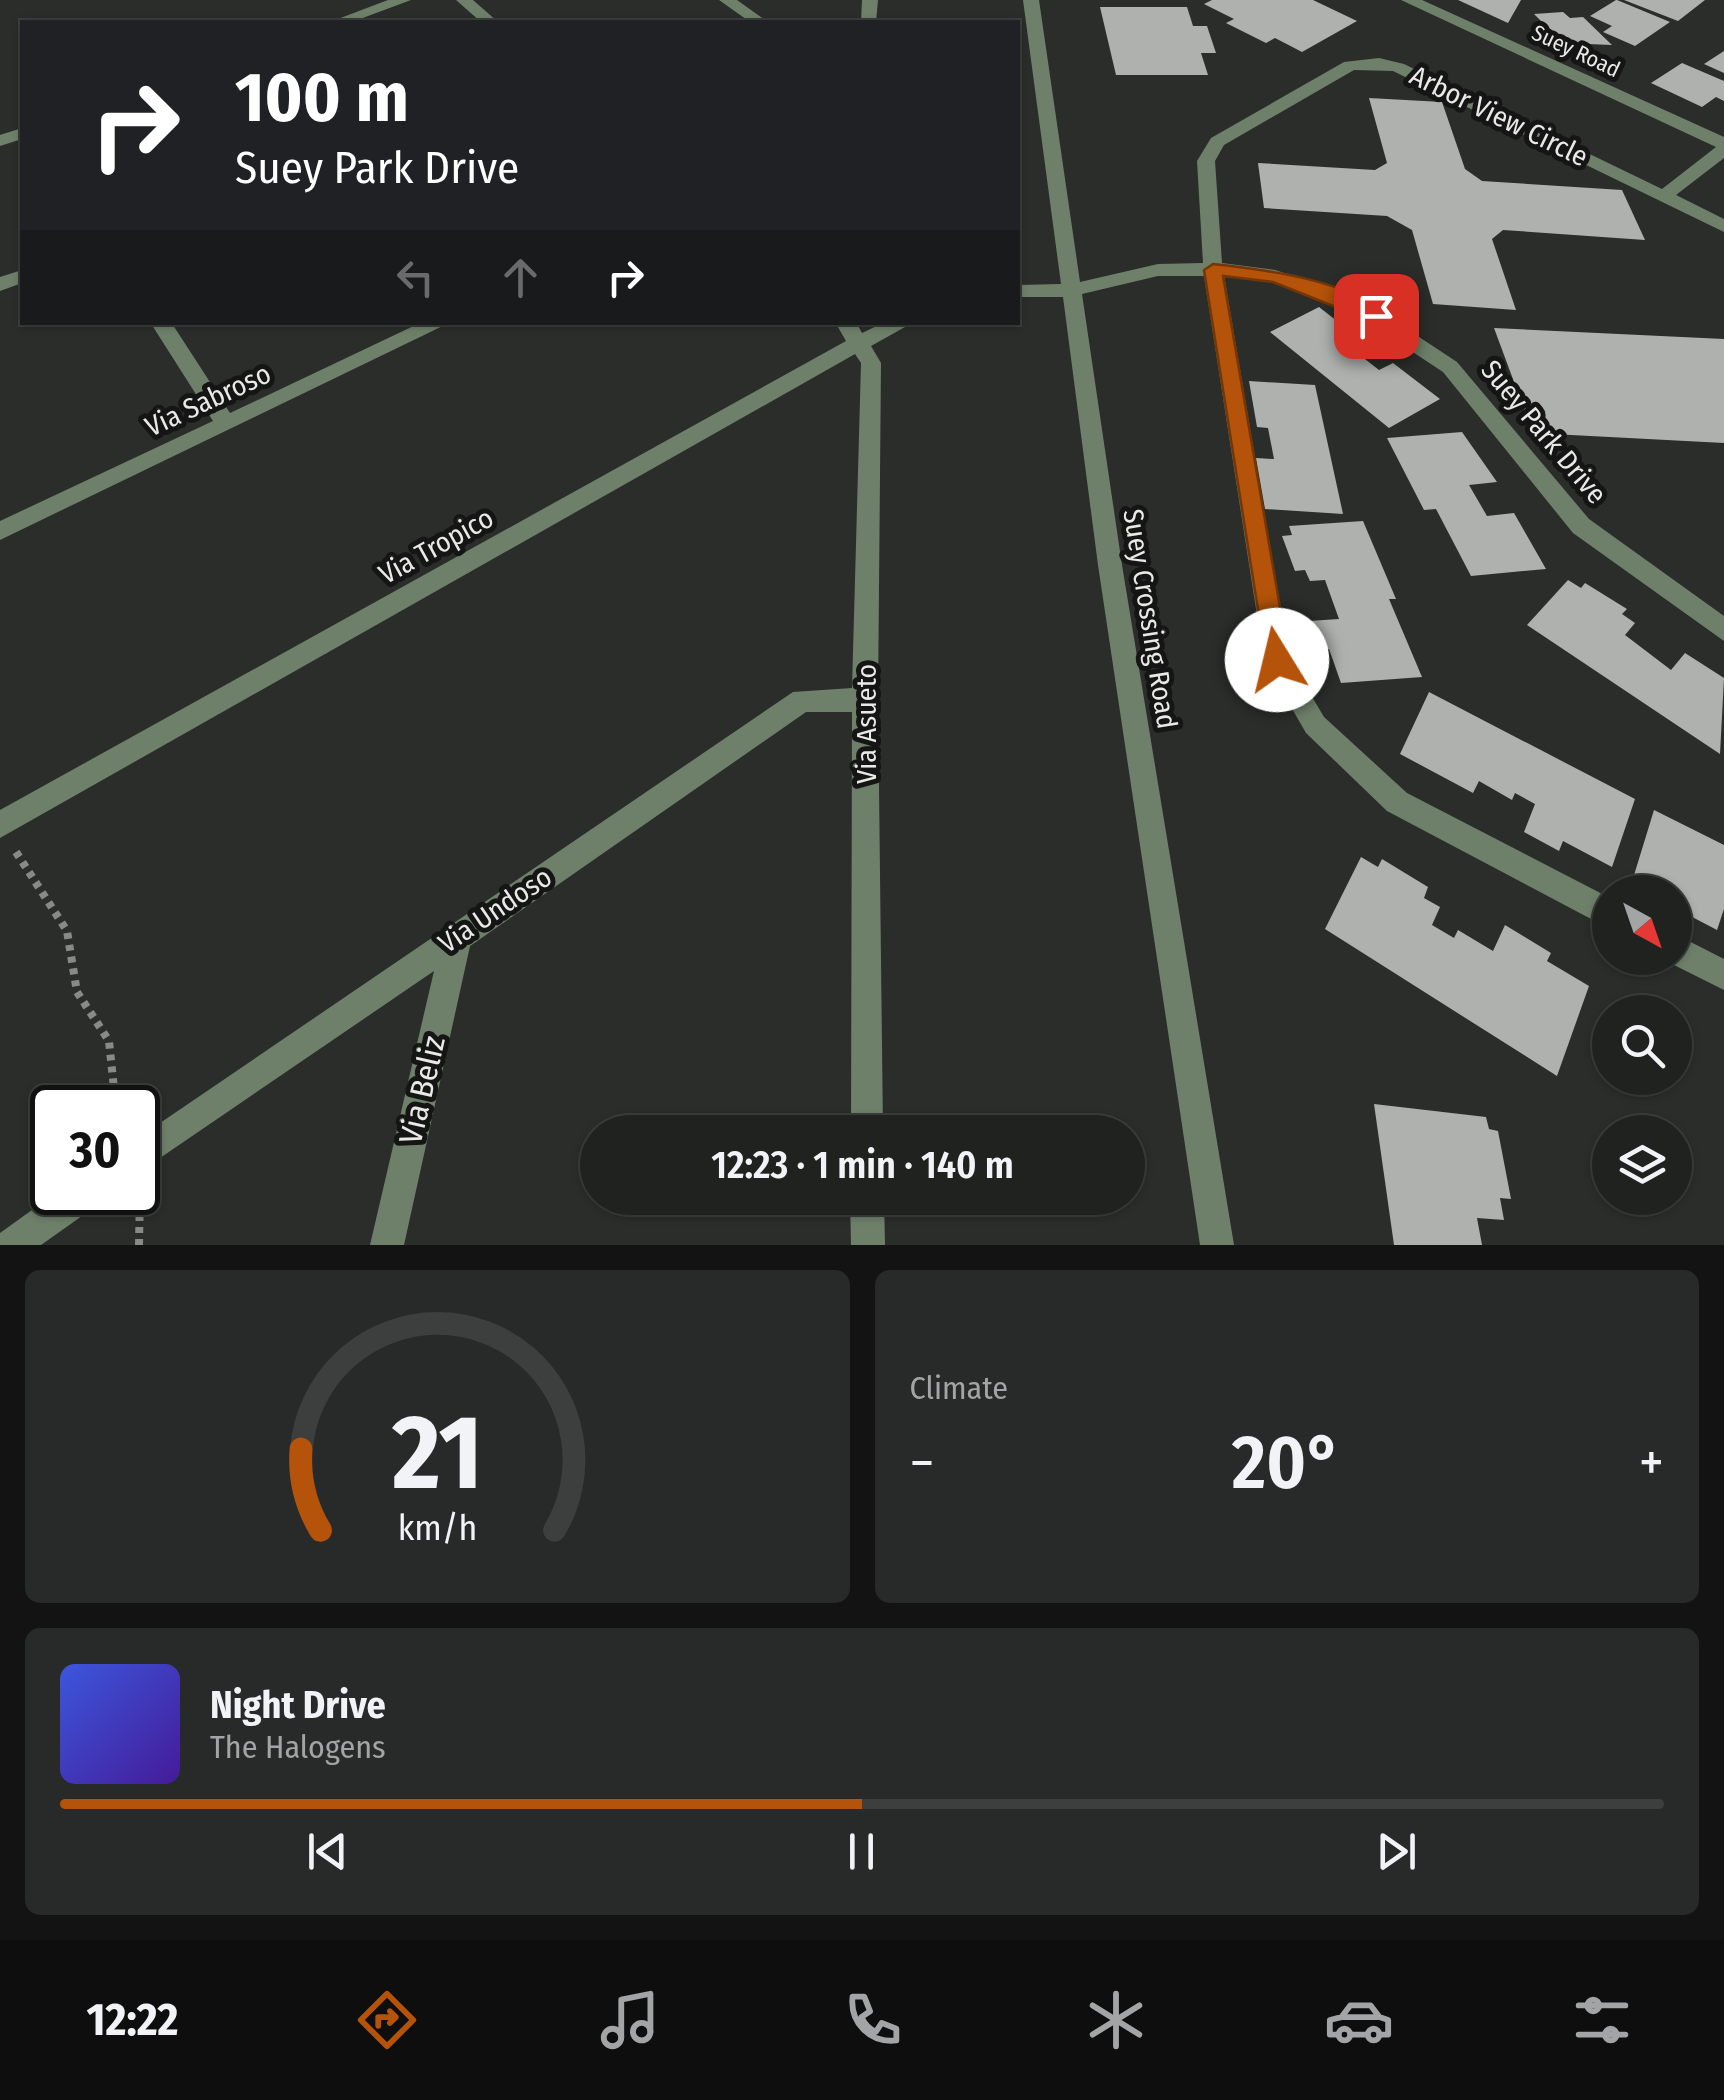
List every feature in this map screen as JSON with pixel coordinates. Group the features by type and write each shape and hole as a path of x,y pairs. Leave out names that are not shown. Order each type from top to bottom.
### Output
{"street":[{"path":"344,20 402,0"},
{"path":"464,0 488,20"},
{"path":"727,0 753,20"},
{"name":"Suey Crossing Road","path":"1031,0 1110,565 1217,1245"},
{"name":"Suey Road","path":"1409,0 1724,146"},
{"name":"Arbor View Circle","path":"1592,904 1398,802 1315,725 1277,660 1213,270 1208,152 1246,124 1350,65 1398,66 1723,224"},
{"path":"1664,196 1724,146"},
{"name":"Suey Park Drive","path":"1073,290 1158,270 1213,270 1275,276 1352,303 1399,330 1465,382 1581,526 1724,630"},
{"path":"1020,291 1073,290"},
{"path":"162,325 226,424"},
{"name":"Via Sabroso","path":"0,531 435,325"},
{"name":"Via Tropico","path":"2,824 852,332 888,325"},
{"name":"Via Asueto","path":"852,332 871,364 865,700 867,1115"},
{"name":"Via Undoso","path":"160,1143 802,700 865,700"},
{"name":"Via Beliz","path":"387,1245 457,935"},
{"path":"1692,958 1724,975"},
{"path":"12,1245 54,1215"},
{"path":"867,1215 868,1245"}],"path":[{"path":"2,824 20,862 66,931 76,992 110,1041 114,1085"},
{"path":"139,1245 141,1215"}],"building":[{"path":"1212,0 1313,0 1357,21 1302,52 1275,38 1266,43 1226,23 1234,19 1204,4"},
{"path":"1458,0 1521,0 1508,23"},
{"path":"1616,0 1670,22 1635,46 1603,32 1612,26 1590,16"},
{"path":"1624,0 1705,0 1678,21"},
{"path":"1100,7 1187,7 1193,26 1207,26 1216,53 1201,53 1208,75 1116,75"},
{"path":"1563,12 1570,18 1583,17 1612,45 1563,43 1534,14"},
{"path":"1724,51 1724,73 1704,64"},
{"path":"1682,63 1724,81 1724,101 1716,97 1702,107 1651,83"},
{"path":"1369,98 1442,102 1465,169 1482,181 1622,190 1645,240 1503,230 1492,239 1516,310 1433,304 1412,230 1387,216 1264,208 1258,163 1375,170 1387,163"},
{"path":"1319,307 1360,339 1347,345 1379,370 1393,363 1440,399 1389,428 1270,332"},
{"path":"1494,328 1724,339 1724,443 1533,433"},
{"path":"1249,381 1315,385 1343,514 1265,509 1256,458 1274,459 1268,428 1257,427"},
{"path":"1462,432 1497,482 1469,485 1487,516 1514,513 1546,569 1471,576 1436,509 1424,510 1387,438"},
{"path":"1363,521 1396,599 1389,599 1422,677 1341,683 1329,649 1320,650 1309,621 1339,619 1325,580 1310,581 1305,570 1295,571 1282,536 1292,535 1289,526"},
{"path":"1568,580 1581,588 1585,583 1627,609 1622,614 1635,623 1625,635 1671,670 1685,653 1724,678 1720,754 1527,625"},
{"path":"1429,692 1635,799 1612,867 1563,841 1559,851 1524,832 1535,804 1515,793 1512,800 1479,781 1473,793 1400,754"},
{"path":"1654,810 1724,845 1724,909 1717,930 1692,917 1692,875 1634,875"},
{"path":"1361,857 1378,867 1382,859 1428,887 1424,898 1440,907 1432,925 1454,938 1458,930 1493,951 1505,925 1551,953 1547,961 1589,986 1557,1076 1325,929"},
{"path":"1374,1104 1486,1117 1489,1129 1498,1131 1511,1199 1500,1198 1504,1220 1477,1218 1482,1245 1394,1245"}],"route":[{"path":"1277,660 1213,270 1275,276 1352,303 1376,316"}]}
